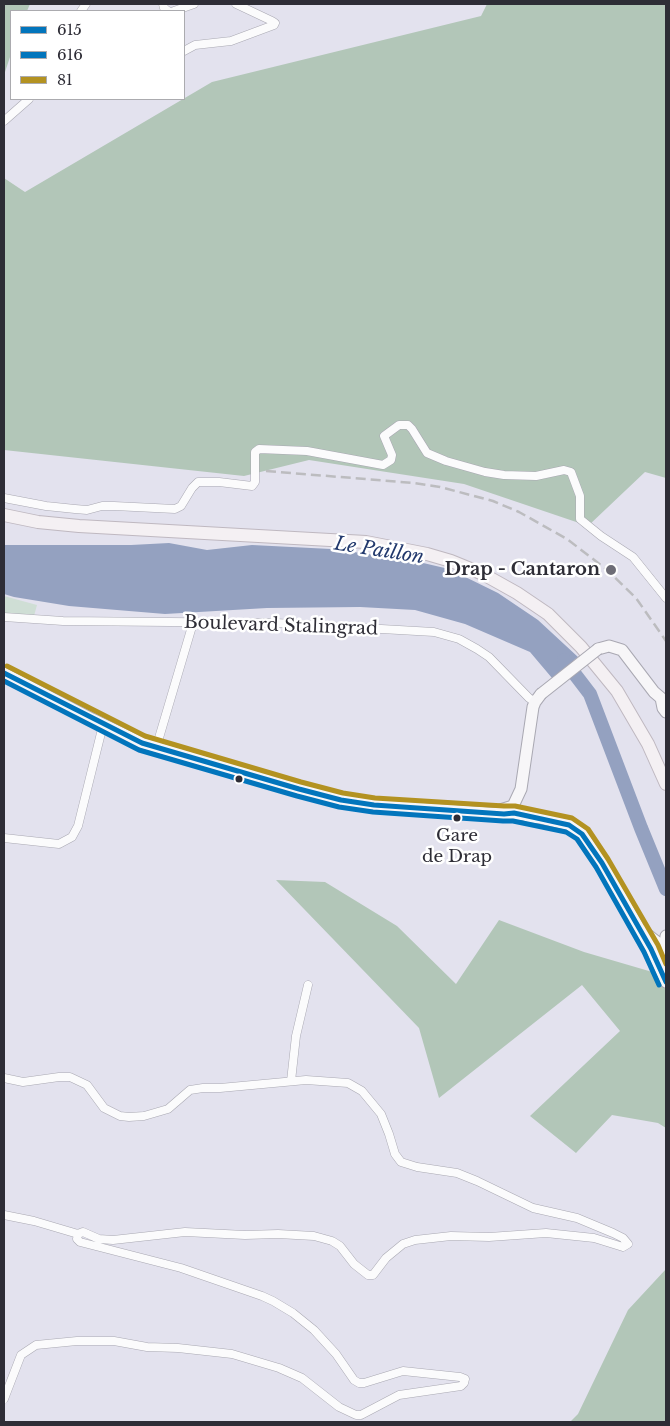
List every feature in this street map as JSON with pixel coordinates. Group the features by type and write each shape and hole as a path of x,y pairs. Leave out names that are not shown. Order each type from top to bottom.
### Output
{"main road":[{"path":"4,510 80,521 333,534 402,542 454,556 528,592 551,610 585,644 621,688 653,740 666,770"},
{"path":"4,515 38,522 79,526 366,542 427,554 506,582 548,614 582,647 600,669 617,691 644,736 666,784"}],"street":[{"path":"177,10 194,4"},
{"path":"185,50 195,45 232,41 274,25 275,23 272,21 236,4"},
{"path":"4,121 29,100"},
{"path":"4,498 46,506 87,510 102,506 175,509 181,506 198,482 219,482 251,486 255,482 255,452 259,449 307,451 383,465 391,460 392,455 384,436 399,425 408,425 427,453 446,461 485,472 536,476 568,470 574,477 578,489 581,502 580,519 600,536 632,557 666,598"},
{"name":"Boulevard Stalingrad","path":"4,617 63,622 276,623 434,632 459,639 477,649 489,657 529,698 538,698"},
{"path":"156,748 193,623"},
{"path":"518,808 538,698 598,649 609,646 622,650 654,692 664,699 663,708 666,712"},
{"path":"4,673 103,725 156,748 341,800 374,805 504,814 518,808 540,818 569,825 582,834 602,863 638,927 665,945 666,957"},
{"path":"4,838 59,844 72,837 78,826 103,725"},
{"path":"660,940 666,965"},
{"path":"660,940 666,982"},
{"path":"291,1081 296,1036 308,985"},
{"path":"4,1078 28,1082 70,1077 87,1085 104,1108 120,1116 129,1117 144,1116 168,1110 190,1090 306,1080 348,1083 362,1091 380,1114 395,1154 401,1162 417,1167 457,1173 477,1180 533,1208 577,1218 614,1233 623,1238 628,1244 623,1247 594,1238 546,1233 489,1237 451,1236 415,1240 403,1244 386,1258 373,1275 368,1275 354,1264 340,1246 332,1241 314,1236 185,1232 113,1240 99,1239 83,1232 78,1234 34,1220 4,1215"},
{"path":"4,1399 21,1354 36,1345 77,1341 114,1341 146,1347 178,1348 232,1354 279,1368 302,1378 338,1406 356,1415 361,1415 399,1395 461,1386 464,1383 465,1379 460,1377 403,1371 359,1383 354,1380 336,1354 314,1330 292,1313 262,1296 181,1268 80,1242 77,1239 78,1234"}],"shaded area":[{"path":"4,596 37,605 34,616 4,614"}],"green space":[{"path":"4,4 30,4 27,10 10,10 10,57 4,75"},
{"path":"487,4 666,4 666,478 645,472 588,526 464,484 309,460 244,476 4,450 4,178 25,192 181,100 185,100 185,98 212,82 481,16"},
{"path":"276,880 325,882 397,926 456,984 499,920 584,952 666,976 666,1128 658,1123 612,1115 576,1153 530,1116 620,1031 582,985 439,1098 419,1028"},
{"path":"666,1269 666,1422 570,1422 578,1414 628,1310"}],"water":[{"path":"169,543 207,550 252,545 331,549 406,559 449,569 498,593 538,620 578,657 552,678 530,652 465,624 415,610 360,607 267,608 165,614 69,606 4,594 4,545 131,545"}],"waterway":[{"name":"Le Paillon","path":"564,660 590,694 666,889"}],"railway":[{"path":"266,471 414,483 440,487 493,501 519,512 567,539 606,569 636,598 666,641"}],"transit line":[{"name":"81","path":"7,666 145,736 301,782 343,793 375,798 515,806 572,818 588,829 608,859 658,945 666,964"},
{"name":"615","path":"4,673 142,743 299,789 341,800 374,805 504,814 514,813 569,825 582,834 602,863 651,949 666,982"},
{"name":"616","path":"4,681 139,750 297,796 339,807 373,812 513,821 566,832 577,839 596,867 644,952 659,985"}],"place":[{"name":"Drap - Cantaron","path":"611,570"},
{"name":"Gare de Drap","path":"457,818"}]}
